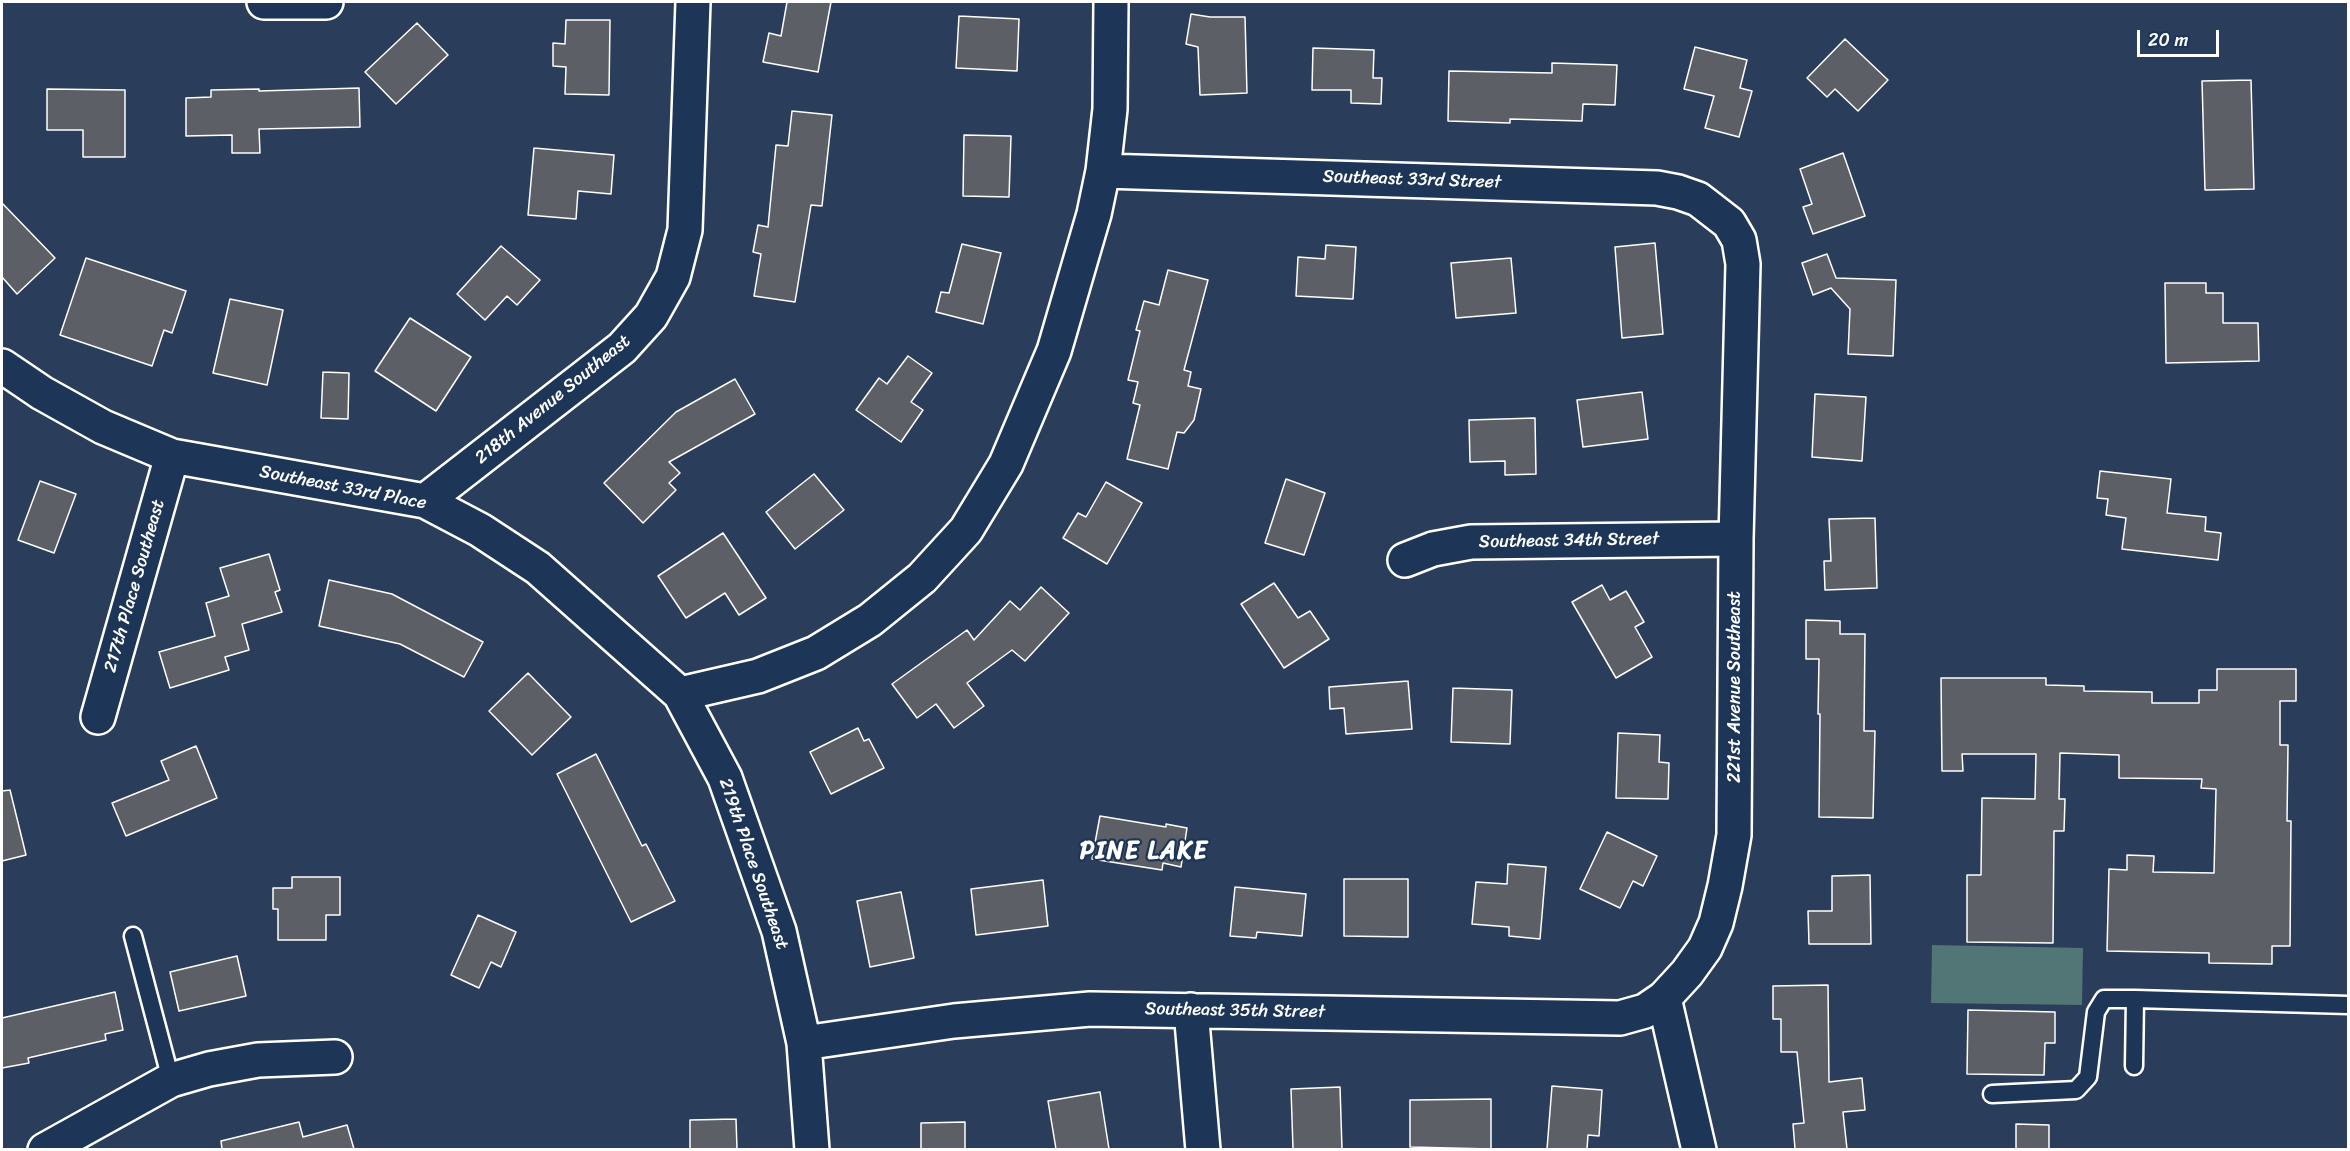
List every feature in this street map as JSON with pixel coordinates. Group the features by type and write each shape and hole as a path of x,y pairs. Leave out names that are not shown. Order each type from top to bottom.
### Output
{"street":[{"path":"264,2 326,3"},
{"name":"218th Avenue Southeast","path":"424,501 622,348 651,316 673,277 685,230 693,2"},
{"path":"680,694 758,676 816,653 870,620 922,578 966,530 1006,464 1054,351 1094,214 1103,171 1110,109 1111,2"},
{"name":"Southeast 33rd Street","path":"1103,171 1657,188 1698,199 1716,212"},
{"name":"221st Avenue Southeast","path":"1664,998 1687,974 1705,948 1720,905 1734,835 1736,539 1743,264 1739,240 1729,223 1716,212"},
{"name":"Southeast 33rd Place","path":"2,366 42,393 103,426 172,456 424,501 480,530 538,568 680,694"},
{"name":"217th Place Southeast","path":"98,717 172,456"},
{"name":"Southeast 34th Street","path":"1406,560 1433,549 1471,542 1736,539"},
{"name":"219th Place Southeast","path":"680,694 725,778 752,849 779,931 804,1043 812,1149"},
{"path":"1664,998 1699,1149"},
{"name":"Southeast 35th Street","path":"804,1043 954,1021 1090,1009 1620,1018 1645,1011 1664,998"},
{"path":"1191,1010 1203,1149"},
{"path":"45,1149 171,1080 209,1069 258,1060 334,1057"}],"lane":[{"path":"133,936 171,1080"},
{"path":"1992,1094 2076,1090 2088,1077 2096,1012 2104,999 2349,1005"},
{"path":"2134,1066 2135,999"}],"green space":[{"path":"1932,945 2083,948 2082,1005 1931,1003"}],"building":[{"path":"787,2 831,2 818,72 763,62 769,33 781,36"},
{"path":"1191,14 1210,17 1245,17 1247,93 1200,95 1198,47 1186,44"},
{"path":"959,16 1019,19 1017,71 956,68"},
{"path":"566,20 610,20 609,95 565,94 566,67 553,66 553,43 565,44"},
{"path":"417,23 448,55 396,104 365,72"},
{"path":"1845,39 1888,80 1858,111 1835,89 1827,97 1807,78"},
{"path":"1695,47 1747,60 1740,88 1752,91 1739,137 1705,128 1714,96 1684,89"},
{"path":"1313,48 1374,50 1373,78 1382,78 1381,104 1351,103 1351,90 1312,90"},
{"path":"1552,63 1617,65 1615,105 1583,104 1582,121 1510,119 1510,123 1448,121 1449,71 1552,73"},
{"path":"2251,80 2254,189 2205,190 2202,81"},
{"path":"359,88 360,127 259,129 260,153 232,153 232,135 186,136 186,98 211,97 211,90"},
{"path":"47,89 125,90 125,157 83,157 83,130 47,130"},
{"path":"792,111 832,115 822,206 811,205 795,302 754,296 761,254 753,252 758,225 768,227 776,145 788,146"},
{"path":"964,135 1011,136 1009,197 963,196"},
{"path":"534,148 614,155 611,194 578,191 576,219 528,215"},
{"path":"1843,153 1865,216 1813,234 1803,207 1812,204 1800,169"},
{"path":"2,203 55,258 17,294 2,277"},
{"path":"1655,243 1663,334 1622,338 1615,247"},
{"path":"962,244 1001,253 983,324 936,312 941,292 949,293"},
{"path":"1326,245 1356,247 1353,299 1296,296 1298,257 1325,259"},
{"path":"501,246 540,280 517,305 507,296 485,320 457,294"},
{"path":"1827,254 1836,278 1896,280 1893,356 1848,354 1850,309 1831,288 1813,295 1802,263"},
{"path":"86,258 186,291 172,333 164,330 152,366 60,335"},
{"path":"1511,258 1516,313 1456,318 1451,263"},
{"path":"1168,270 1208,280 1184,370 1191,372 1188,386 1201,389 1194,420 1184,433 1177,432 1168,469 1127,459 1140,405 1133,403 1138,382 1128,380 1140,331 1136,330 1144,301 1159,305"},
{"path":"2165,283 2206,283 2206,293 2223,293 2223,323 2258,323 2259,361 2166,363"},
{"path":"230,299 283,310 267,385 213,373"},
{"path":"410,318 471,357 436,411 375,371"},
{"path":"908,356 932,373 911,402 923,410 901,442 856,410 879,378 887,384"},
{"path":"323,372 349,373 348,419 321,418"},
{"path":"735,379 755,414 669,462 680,473 669,483 676,490 643,523 604,483 676,412"},
{"path":"1642,392 1648,439 1583,447 1577,400"},
{"path":"1815,394 1866,397 1862,461 1812,457"},
{"path":"1535,418 1536,474 1505,475 1505,461 1470,462 1469,420"},
{"path":"2100,471 2171,479 2167,513 2206,517 2205,531 2221,533 2218,560 2122,549 2126,518 2106,515 2108,499 2097,498"},
{"path":"814,474 844,510 795,549 766,512"},
{"path":"1286,479 1325,493 1304,555 1265,543"},
{"path":"40,481 76,494 54,553 18,540"},
{"path":"1106,482 1142,503 1107,564 1063,538 1078,513 1086,517"},
{"path":"1875,518 1877,588 1825,590 1824,561 1831,561 1829,519"},
{"path":"723,533 766,598 739,615 725,593 686,618 658,576"},
{"path":"269,554 280,590 275,592 282,612 242,624 249,650 225,657 229,670 170,688 159,652 215,636 206,603 229,596 220,568"},
{"path":"329,580 392,594 483,642 464,677 400,644 319,626"},
{"path":"1274,583 1298,618 1310,611 1329,639 1284,668 1241,604"},
{"path":"1602,585 1610,600 1626,591 1644,622 1635,627 1652,657 1616,678 1572,602"},
{"path":"1041,587 1069,613 1025,661 1012,650 967,683 984,706 954,728 936,704 917,718 892,684 967,630 974,640 1010,601 1020,610"},
{"path":"1806,620 1840,621 1840,634 1865,634 1864,731 1875,731 1873,818 1819,817 1819,659 1806,659"},
{"path":"2217,669 2296,669 2296,701 2280,701 2280,745 2288,745 2287,821 2291,821 2290,946 2272,946 2272,964 2209,963 2209,953 2107,951 2109,869 2127,870 2127,855 2154,856 2153,872 2214,873 2216,789 2201,788 2202,779 2119,778 2119,755 2060,753 2059,799 2065,799 2064,831 2054,831 2053,943 1967,942 1967,875 1981,875 1982,798 2035,799 2036,754 1962,754 1963,771 1942,771 1941,678 2046,678 2046,685 2084,686 2084,691 2152,692 2152,703 2199,703 2199,690 2217,690"},
{"path":"528,673 571,717 532,755 489,711"},
{"path":"1408,681 1412,729 1346,734 1344,708 1330,709 1329,687"},
{"path":"1453,688 1512,690 1510,744 1451,742"},
{"path":"858,728 864,741 869,739 884,768 831,794 810,752"},
{"path":"1618,733 1660,735 1659,762 1669,763 1668,799 1616,798"},
{"path":"196,746 217,798 126,836 112,803 169,780 161,761"},
{"path":"596,754 642,846 646,844 675,901 631,922 557,774"},
{"path":"10,790 26,855 2,861 2,791"},
{"path":"1100,816 1166,827 1166,824 1187,828 1181,867 1163,863 1162,870 1092,859"},
{"path":"1607,832 1657,856 1643,886 1633,881 1620,908 1580,889"},
{"path":"1508,864 1546,867 1540,939 1509,936 1509,927 1472,924 1476,882 1507,884"},
{"path":"1870,875 1871,944 1809,944 1808,911 1832,911 1832,876"},
{"path":"292,877 340,877 340,915 326,915 326,940 278,940 278,909 273,909 273,888 292,888"},
{"path":"1344,879 1408,879 1408,937 1344,936"},
{"path":"1043,880 1048,926 976,935 971,889"},
{"path":"1235,887 1306,894 1302,936 1257,932 1256,938 1230,936"},
{"path":"901,892 914,958 870,967 857,901"},
{"path":"478,915 516,932 501,967 491,962 479,988 451,975"},
{"path":"237,956 246,996 179,1011 170,972"},
{"path":"1828,985 1829,1082 1862,1078 1865,1110 1843,1112 1847,1149 1795,1149 1793,1124 1804,1123 1797,1052 1781,1052 1781,1019 1773,1019 1773,986"},
{"path":"115,992 123,1030 105,1034 106,1040 28,1058 29,1063 2,1068 2,1018"},
{"path":"1968,1010 2055,1012 2055,1043 2045,1043 2044,1075 1967,1074"},
{"path":"1552,1086 1602,1090 1599,1136 1588,1135 1587,1149 1547,1149"},
{"path":"1340,1087 1342,1149 1293,1149 1291,1089"},
{"path":"1100,1092 1109,1149 1056,1149 1048,1101"},
{"path":"1491,1099 1491,1149 1410,1147 1410,1100"},
{"path":"736,1119 737,1149 690,1149 690,1120"},
{"path":"299,1122 303,1137 347,1125 354,1149 222,1149 221,1141"},
{"path":"965,1122 965,1149 921,1149 921,1123"},
{"path":"2016,1124 2049,1125 2049,1149 2016,1149"}],"district":[{"name":"PINE LAKE","path":"1144,852"}]}
